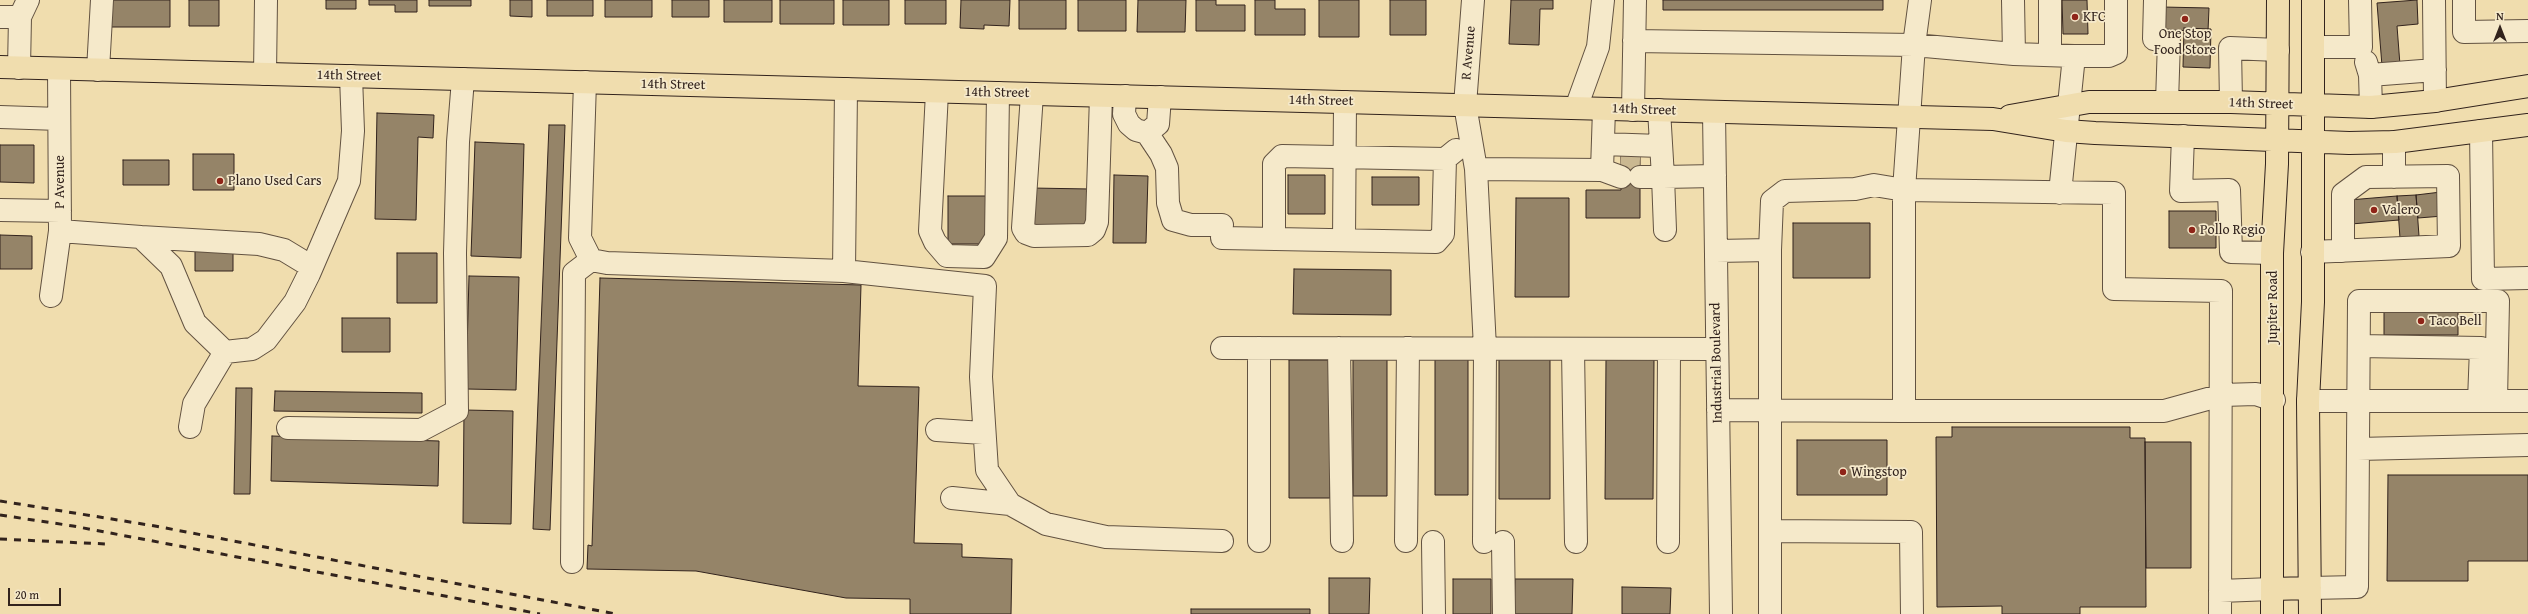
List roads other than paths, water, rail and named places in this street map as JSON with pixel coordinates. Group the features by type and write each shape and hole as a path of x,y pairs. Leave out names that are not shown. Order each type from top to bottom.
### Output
{"main road":[{"name":"Jupiter Road","path":"2272,614 2274,400 2272,253 2277,140 2278,0"},
{"path":"2310,614 2308,401 2312,252 2313,0"},
{"name":"14th Street","path":"10,67 1993,119 2066,131 2312,142 2394,142 2528,125"},
{"name":"14th Street","path":"1993,119 2089,102 2231,102 2277,105 2371,107 2435,101 2528,86"},
{"path":"2274,400 2308,401"},
{"path":"2272,589 2310,588"}],"street":[{"path":"98,70 102,0"},
{"path":"264,74 266,0"},
{"name":"R Avenue","path":"1473,0 1464,105 1472,138 1476,169 1494,542 1504,614"},
{"path":"1576,108 1598,47 1604,0"},
{"path":"1633,110 1635,0"},
{"path":"1904,411 1904,190 1914,45 1920,0"},
{"path":"2013,0 2014,54"},
{"path":"2050,0 2050,55"},
{"path":"1634,41 1914,45 2014,54 2109,56 2116,53 2116,0"},
{"path":"2155,0 2154,39 2169,41 2167,102"},
{"path":"2360,0 2361,47 2370,75 2371,107"},
{"path":"2434,0 2435,101"},
{"path":"2464,0 2464,32"},
{"path":"10,67 16,11"},
{"path":"2435,32 2528,31"},
{"path":"2312,47 2361,47"},
{"path":"2231,102 2230,48 2278,50"},
{"path":"2060,193 2074,56"},
{"name":"P Avenue","path":"51,296 60,221 59,69"},
{"path":"2370,75 2435,70"},
{"path":"141,237 170,266 195,323 225,352 252,350 266,340 295,302 312,267 349,181 353,131 351,76"},
{"path":"288,428 421,430 457,411 455,254 458,142 463,79"},
{"path":"585,82 580,238 591,260"},
{"path":"844,271 846,89"},
{"path":"937,92 930,230 935,242 947,256 984,257 996,238 998,93"},
{"path":"1032,94 1022,228 1026,234 1034,236 1088,235 1094,230 1097,222 1101,96"},
{"path":"1125,96 1124,114 1129,124 1136,130 1146,133 1161,154 1167,168 1168,203 1173,220 1191,225 1274,239 1436,242 1443,234 1445,159"},
{"path":"1146,133 1158,124 1160,97"},
{"path":"1344,240 1344,157 1346,102"},
{"path":"1604,109 1618,163"},
{"path":"1659,110 1665,230"},
{"name":"Industrial Boulevard","path":"1714,112 1721,614"},
{"path":"0,117 59,119"},
{"path":"2481,131 2483,279 2528,278"},
{"path":"2183,136 2181,191 2229,190 2231,252 2272,253"},
{"path":"1274,239 1274,164 1282,156 1445,159 1472,138"},
{"path":"2394,142 2394,177"},
{"path":"1618,163 1661,161"},
{"path":"1476,169 1661,161 1715,176"},
{"path":"2312,252 2449,246 2448,176 2366,177 2342,194 2343,250"},
{"path":"1770,614 1770,250 1772,201 1785,191 1855,189 1874,185 1904,190 2114,193 2114,289 2220,291 2222,395 2220,614"},
{"path":"0,210 141,237 259,244 284,250 312,267"},
{"path":"1716,250 1770,250"},
{"path":"572,562 574,273 591,260 607,263 844,271 985,286 981,377 983,433 987,470 1010,504"},
{"path":"2310,588 2357,587 2359,301 2498,301 2488,401"},
{"path":"2359,346 2481,348 2488,401"},
{"path":"1222,348 1717,349"},
{"path":"1259,348 1259,541"},
{"path":"1338,348 1342,541"},
{"path":"1406,541 1408,348"},
{"path":"1573,349 1576,542"},
{"path":"1668,542 1669,349"},
{"path":"190,428 194,404 225,352"},
{"path":"1718,410 2164,411 2222,395 2256,394 2274,400"},
{"path":"2308,401 2528,401"},
{"path":"937,430 983,433"},
{"path":"2358,449 2528,445"},
{"path":"952,498 1010,504 1046,524 1106,537 1222,541"},
{"path":"1770,530 1911,532 1912,614"},
{"path":"1433,542 1434,614"},
{"path":"2220,591 2272,589"}],"tunnel":[{"path":"1621,158 1640,159"}],"railway":[{"path":"0,501 155,526 616,614"},
{"path":"0,515 73,526 540,614"},
{"path":"0,539 106,544"}],"place":[{"name":"KFC","path":"2075,17"},
{"name":"One Stop Food Store","path":"2185,19"},
{"name":"Plano Used Cars","path":"220,181"},
{"name":"Valero","path":"2374,210"},
{"name":"Pollo Regio","path":"2192,230"},
{"name":"Taco Bell","path":"2421,321"},
{"name":"Wingstop","path":"1843,472"}]}
